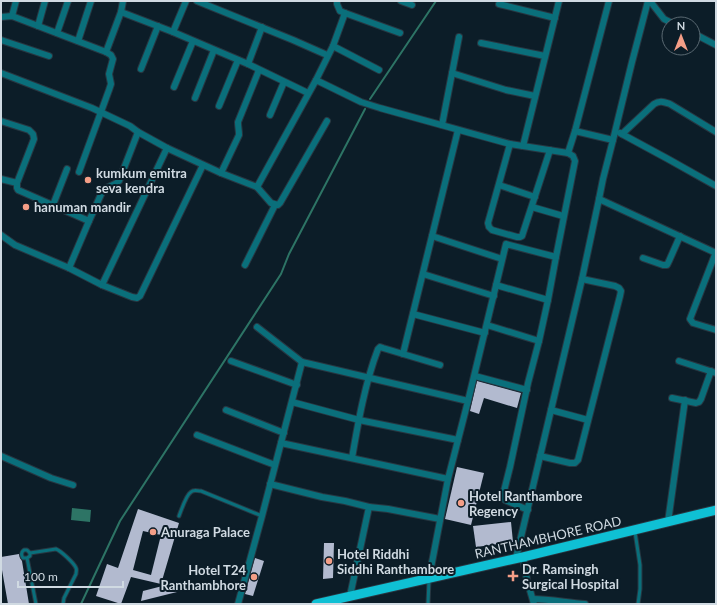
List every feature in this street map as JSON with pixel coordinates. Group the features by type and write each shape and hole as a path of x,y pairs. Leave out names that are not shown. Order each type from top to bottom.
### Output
{"main road":[{"name":"RANTHAMBHORE ROAD","path":"316,604 520,558 716,510"}],"street":[{"path":"12,16 16,1"},
{"path":"38,26 45,1"},
{"path":"57,33 68,1"},
{"path":"78,41 91,1"},
{"path":"106,52 121,12 123,1"},
{"path":"174,32 186,1"},
{"path":"197,1 327,55"},
{"path":"337,1 340,11 400,34"},
{"path":"401,1 412,5"},
{"path":"523,146 559,1"},
{"path":"568,153 609,1"},
{"path":"649,1 662,16"},
{"path":"585,604 547,599 534,602 520,558 528,510 582,279 602,179 649,1"},
{"path":"499,4 555,18"},
{"path":"121,12 174,32 248,64 308,93"},
{"path":"257,188 316,80 327,55 333,46 345,13"},
{"path":"1,17 12,16 111,55 113,60 109,74 111,84 79,172"},
{"path":"141,69 158,26"},
{"path":"248,64 262,27"},
{"path":"442,125 459,37"},
{"path":"701,37 716,45"},
{"path":"1,40 49,56"},
{"path":"174,87 193,41"},
{"path":"481,43 545,56"},
{"path":"333,46 379,70"},
{"path":"194,98 214,50"},
{"path":"220,106 238,60"},
{"path":"222,173 238,135 238,122 259,70"},
{"path":"452,72 506,90 535,96"},
{"path":"1,73 101,112 130,126 167,148 257,188 275,205"},
{"path":"316,80 361,102 380,108 510,144 568,153 573,156 575,161 563,216 548,300 504,491 505,500 528,510"},
{"path":"270,115 284,82"},
{"path":"622,134 654,104 662,101 670,104 716,132"},
{"path":"1,121 29,130 33,134 34,139 17,183 18,190 89,221"},
{"path":"245,265 275,205 280,203 327,121"},
{"path":"403,354 458,130"},
{"path":"575,131 613,140"},
{"path":"615,131 716,186"},
{"path":"69,268 103,190 107,187 115,185 119,181 138,132"},
{"path":"510,144 488,223 492,230 520,237 522,236 550,150"},
{"path":"102,285 167,148"},
{"path":"1,235 15,245 69,268 102,285 137,298 140,296 202,164"},
{"path":"52,205 67,169"},
{"path":"1,179 17,183"},
{"path":"499,185 535,197"},
{"path":"599,199 716,252 690,319 693,323 716,330"},
{"path":"532,207 563,216"},
{"path":"429,578 448,479 475,376 508,235"},
{"path":"432,236 502,259"},
{"path":"643,258 667,265 680,236"},
{"path":"506,244 556,257"},
{"path":"422,274 494,296"},
{"path":"540,456 570,463 575,463 578,460 621,291 616,286 582,279"},
{"path":"496,285 548,300"},
{"path":"413,314 485,333"},
{"path":"487,325 539,341"},
{"path":"258,327 302,362 468,401"},
{"path":"352,458 369,378 378,349 380,347 440,365"},
{"path":"231,361 297,385"},
{"path":"672,398 696,403 699,402 714,372 680,361"},
{"path":"238,604 302,362"},
{"path":"475,376 527,390"},
{"path":"668,522 685,400"},
{"path":"292,402 359,420 458,440"},
{"path":"226,410 284,433"},
{"path":"551,410 588,420"},
{"path":"197,435 275,465"},
{"path":"281,443 448,479"},
{"path":"1,456 51,478 73,485"},
{"path":"270,484 369,507 440,519"},
{"path":"350,596 369,507"}],"lane":[{"path":"178,516 190,492 195,490 201,491 262,516"},
{"path":"634,530 640,566 640,589 638,604"},
{"path":"27,558 22,557 22,552 26,550 30,553 56,549 76,566 76,574 64,598 63,604"},
{"path":"30,553 30,556 27,558 36,604"},
{"path":"428,604 429,578"}],"shaded area":[{"path":"72,508 91,510 90,522 71,520"}],"building":[{"path":"477,381 521,393 517,408 484,398 479,414 470,411"},
{"path":"457,467 484,473 471,525 445,519"},
{"path":"138,509 179,523 161,584 131,577 121,604 96,596 107,564 118,568","holes":["143,531 161,535 151,575 133,570"]},
{"path":"511,522 513,542 476,547 473,526"},
{"name":"Hotel Riddhi Siddhi Ranthambore","path":"324,543 334,543 333,578 323,579"},
{"path":"19,554 22,561 29,604 8,604 1,570 1,557"},
{"name":"Hotel T24 Ranthambhore","path":"255,558 264,561 253,596 245,594"},
{"path":"178,582 181,591 141,601 143,591"}],"waterway":[{"path":"370,99 436,1"},
{"path":"81,604 120,521 281,274 289,254 365,109"}],"place":[{"name":"kumkum emitra seva kendra","path":"88,180"},
{"name":"hanuman mandir","path":"26,207"},
{"name":"Hotel Ranthambore Regency","path":"461,503"},
{"name":"Anuraga Palace","path":"153,532"},
{"name":"Hotel Riddhi Siddhi Ranthambore","path":"329,561"},
{"name":"Dr. Ramsingh Surgical Hospital","path":"513,576"},
{"name":"Hotel T24 Ranthambhore","path":"254,577"}]}
